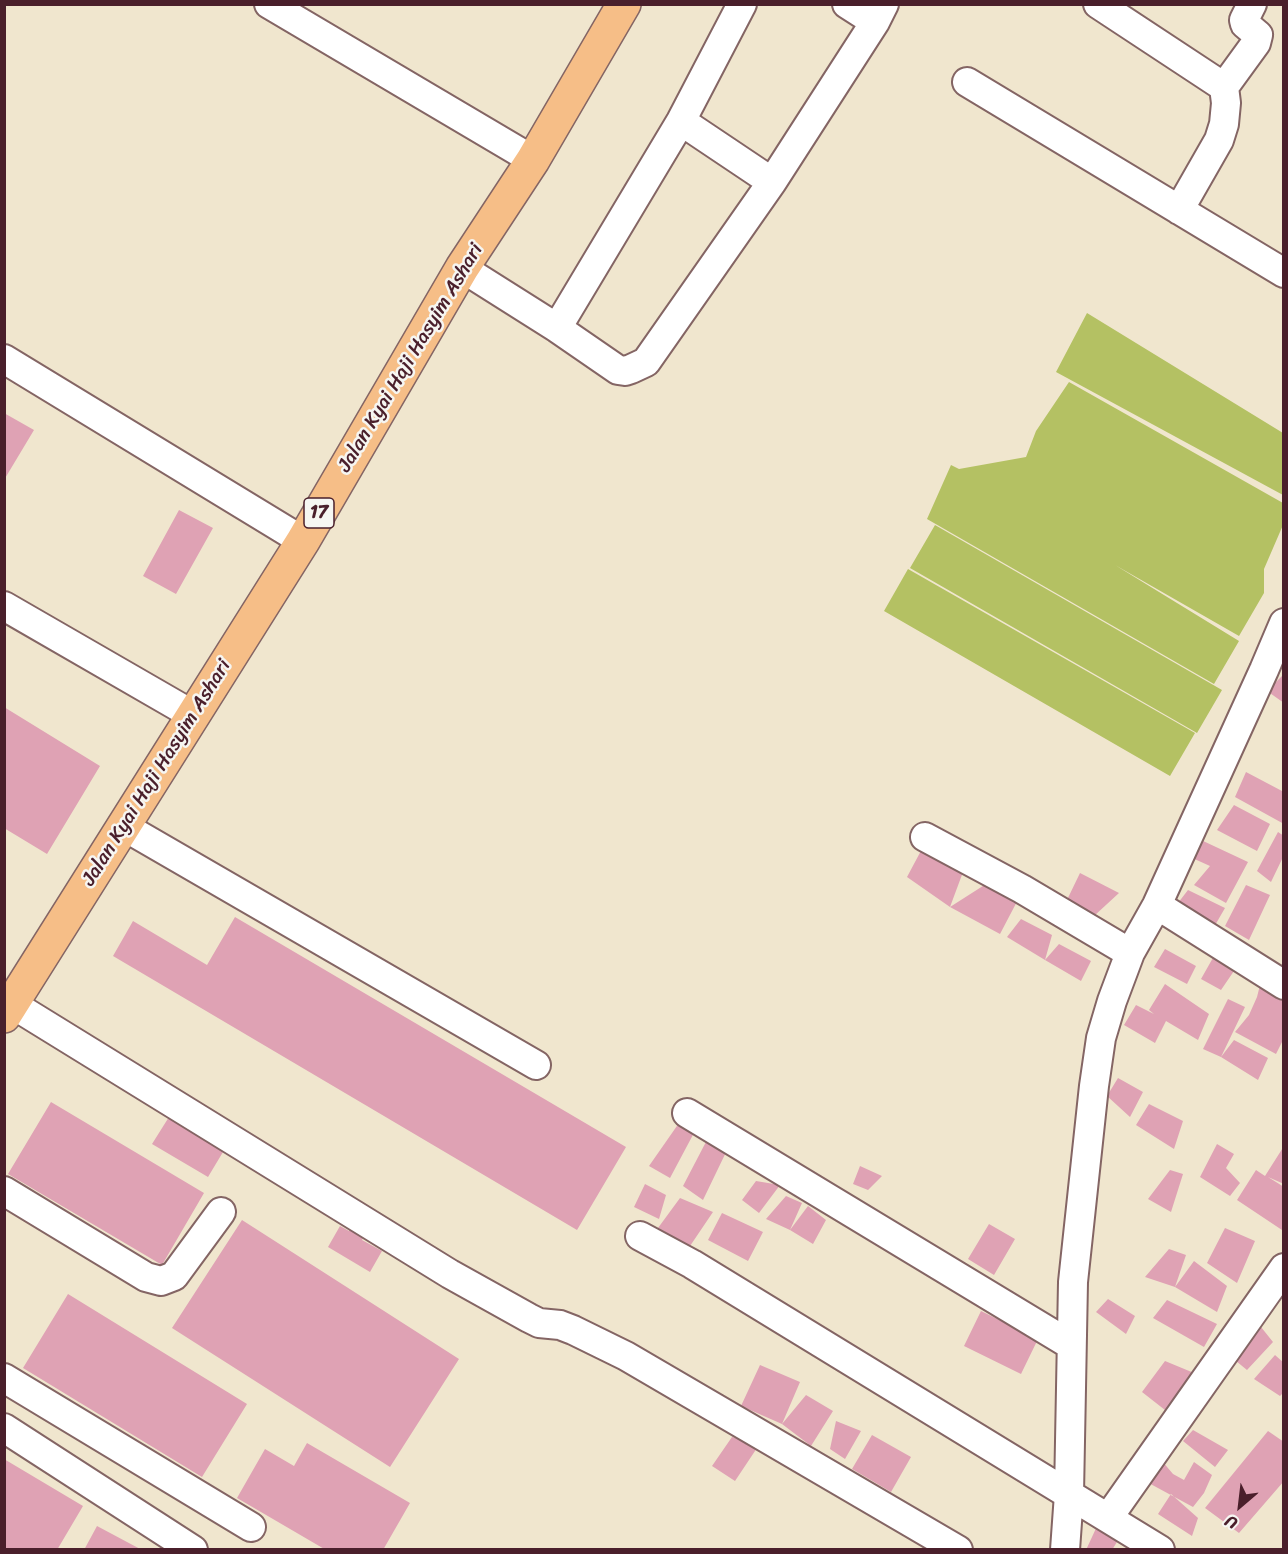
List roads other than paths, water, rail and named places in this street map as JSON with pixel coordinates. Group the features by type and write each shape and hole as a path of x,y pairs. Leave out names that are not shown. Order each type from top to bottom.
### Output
{"highway":[{"name":"Jalan Kyai Haji Hasyim Ashari","path":"8,1010 303,541 462,268 533,160 624,4"}],"street":[{"path":"269,4 533,160"},
{"path":"557,328 681,121 742,4"},
{"path":"462,268 618,370 625,371 646,362 772,182 880,13 847,4"},
{"path":"1098,4 1224,87"},
{"path":"1179,210 1219,140 1226,103 1224,87 1256,43 1258,35 1245,24 1244,20 1252,4"},
{"path":"967,82 1284,273"},
{"path":"681,121 772,182"},
{"path":"4,359 303,541"},
{"path":"4,606 193,715"},
{"path":"1065,1550 1069,1494 1073,1281 1101,1038 1130,953 1157,905 1284,623"},
{"path":"123,826 536,1065"},
{"path":"925,837 1022,889 1130,953"},
{"path":"1157,905 1284,985"},
{"path":"8,1010 450,1274 539,1323 560,1325 626,1356 958,1550"},
{"path":"687,1113 1071,1345"},
{"path":"4,1191 146,1277 161,1281 174,1276 221,1212"},
{"path":"640,1236 692,1264 1160,1550"},
{"path":"1108,1518 1284,1268"},
{"path":"4,1378 251,1527"},
{"path":"4,1428 193,1550"}]}
